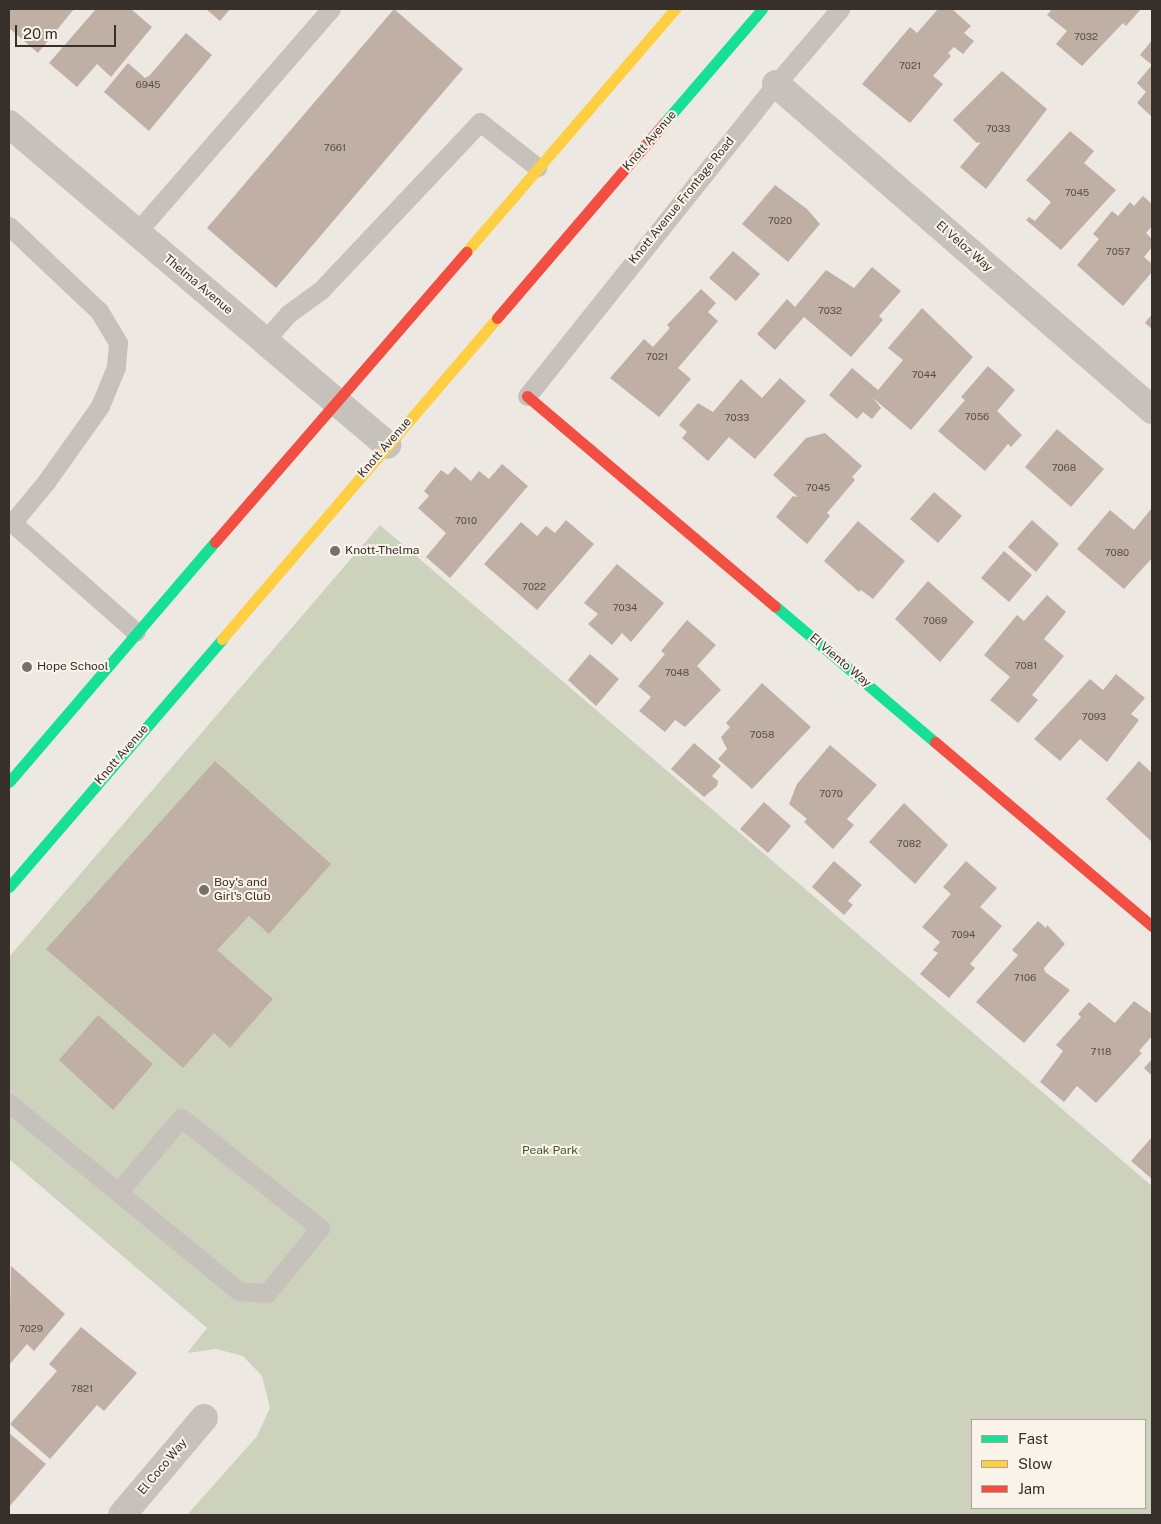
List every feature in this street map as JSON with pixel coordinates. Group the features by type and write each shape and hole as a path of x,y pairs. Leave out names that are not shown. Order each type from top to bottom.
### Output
{"main road":[{"path":"9,782 136,632 675,9"},
{"name":"Knott Avenue","path":"9,886 762,9"},
{"name":"El Viento Way","path":"527,396 1152,926"}],"street":[{"name":"El Veloz Way","path":"776,84 1152,410"},
{"name":"Thelma Avenue","path":"9,124 387,445"},
{"name":"El Coco Way","path":"122,1515 204,1418"}],"lane":[{"path":"136,233 331,9"},
{"name":"Knott Avenue Frontage Road","path":"527,396 776,84 840,9"},
{"path":"264,341 288,314 321,290 480,122 537,167"},
{"path":"9,226 99,311 118,343 116,367 100,406 46,482 11,522 136,632"},
{"path":"9,1103 239,1291 267,1293 320,1228 181,1118 118,1192"}],"green space":[{"name":"Peak Park","path":"380,525 1152,1186 1152,1515 187,1515 257,1436 270,1408 262,1376 243,1356 216,1349 187,1353 207,1328 9,1159 9,957"}],"building":[{"path":"9,9 74,9 38,53 9,28"},
{"path":"96,9 131,9 152,27 111,77 97,64 77,87 49,63"},
{"path":"206,9 230,9 220,21"},
{"path":"394,9 463,69 276,288 207,228"},
{"path":"938,9 952,9 971,26 964,33 974,41 963,54 954,47 948,53 951,56 933,76 943,84 910,123 862,84 910,27 917,33"},
{"path":"1052,9 1141,9 1126,26 1123,23 1082,66 1056,44 1067,31 1047,15"},
{"path":"186,33 212,55 149,131 104,92 128,63 145,78 150,75"},
{"path":"1152,40 1152,65 1140,55"},
{"path":"1152,65 1152,117 1137,103 1146,92 1137,83"},
{"path":"1002,71 1047,109 986,189 960,167 981,142 977,143 953,120"},
{"path":"1070,131 1094,151 1084,163 1116,190 1061,250 1026,220 1029,217 1035,221 1051,202 1026,180"},
{"path":"775,185 807,209 820,224 788,262 742,224"},
{"path":"1143,196 1152,204 1152,226 1146,233 1152,239 1152,247 1144,257 1152,264 1152,272 1123,306 1077,265 1099,239 1093,234 1112,211 1118,216 1130,202 1134,206"},
{"path":"733,251 760,274 736,301 709,278"},
{"path":"872,267 901,291 879,316 883,320 851,357 804,317 775,350 757,334 787,299 795,307 826,270 854,288"},
{"path":"701,289 716,303 708,312 718,321 678,368 691,379 659,417 610,378 644,339 653,347 670,328 667,325"},
{"path":"922,308 973,357 911,430 873,398 881,408 872,419 863,412 857,419 829,395 852,368 878,390 903,360 888,348"},
{"path":"1152,314 1152,329 1145,323"},
{"path":"988,366 1015,390 997,411 1022,435 1011,447 1008,444 985,471 938,431 965,400 961,397"},
{"path":"780,378 806,401 755,459 729,437 708,461 682,438 687,432 679,425 698,403 713,412 741,379 762,398"},
{"path":"1057,429 1104,469 1071,507 1025,467"},
{"path":"825,433 862,466 852,477 855,480 827,513 830,516 807,544 776,517 793,496 798,497 773,475 806,438"},
{"path":"502,464 528,486 450,578 426,557 446,533 418,508 429,496 424,491 441,470 448,475 455,467 471,481 479,471 489,479"},
{"path":"934,492 962,516 938,543 910,519"},
{"path":"1152,508 1152,558 1124,589 1077,549 1110,510 1134,530"},
{"path":"566,520 594,544 537,610 484,564 521,522 537,536 546,526 555,533"},
{"path":"1032,520 1059,544 1036,572 1008,547"},
{"path":"858,521 905,561 873,599 861,590 859,592 824,561"},
{"path":"1004,551 1032,575 1009,602 981,578"},
{"path":"617,564 664,603 631,642 622,633 612,645 588,624 598,614 584,603"},
{"path":"928,581 974,622 940,662 895,619"},
{"path":"1047,595 1066,612 1044,639 1064,656 1032,695 1038,700 1018,723 990,700 1010,677 984,655 1017,615 1024,621"},
{"path":"687,620 716,645 697,666 721,690 685,727 675,720 665,732 639,711 651,697 638,686 665,654 661,651"},
{"path":"590,654 619,679 596,706 568,680"},
{"path":"1116,674 1145,698 1131,714 1139,720 1107,762 1080,739 1060,761 1034,739 1090,679 1103,690"},
{"path":"762,683 811,727 752,789 718,759 727,749 721,737 730,727 726,723"},
{"path":"694,743 721,766 712,776 718,781 717,786 704,797 671,769"},
{"path":"830,745 877,785 847,819 854,825 833,849 804,822 807,819 789,804 797,784"},
{"name":"Boy's and Girl's Club","path":"215,761 331,864 269,934 249,916 217,950 273,999 230,1048 214,1033 183,1068 46,949"},
{"path":"1139,761 1152,773 1152,842 1106,799"},
{"path":"764,802 791,826 768,853 740,829"},
{"path":"904,803 948,845 915,884 869,842"},
{"path":"834,861 862,885 848,901 853,905 844,915 812,887"},
{"path":"966,861 997,888 980,907 1002,926 970,964 975,968 949,998 920,974 938,953 933,950 940,942 922,927 951,894 943,887"},
{"path":"1038,921 1046,928 1047,925 1065,944 1044,968 1045,972 1070,990 1024,1043 976,1002 1018,955 1012,950"},
{"path":"1134,1001 1152,1014 1152,1036 1139,1051 1142,1053 1096,1103 1077,1086 1064,1102 1040,1082 1063,1051 1056,1045 1081,1017 1078,1014 1089,1002 1115,1023"},
{"path":"98,1015 153,1064 113,1110 59,1060"},
{"path":"1152,1059 1152,1076 1144,1068"},
{"path":"1152,1137 1152,1179 1131,1161"},
{"path":"11,1266 65,1314 34,1351 27,1344 9,1365"},
{"path":"81,1327 137,1373 104,1411 97,1405 50,1459 10,1424 57,1371 49,1364"},
{"path":"9,1433 46,1464 9,1507"}],"traffic: fast":[{"path":"664,123 762,9"},
{"path":"9,782 215,542"},
{"path":"775,606 935,742"},
{"path":"9,887 222,639"}],"traffic: slow":[{"path":"466,252 675,9"},
{"path":"222,639 497,318"}],"traffic: jam":[{"path":"497,318 664,123"},
{"path":"215,542 466,252"},
{"path":"527,396 775,606"},
{"path":"935,742 1152,926"}],"place":[{"name":"Knott-Thelma","path":"335,551"},
{"name":"Hope School","path":"27,667"},
{"name":"Boy's and Girl's Club","path":"204,890"}]}
